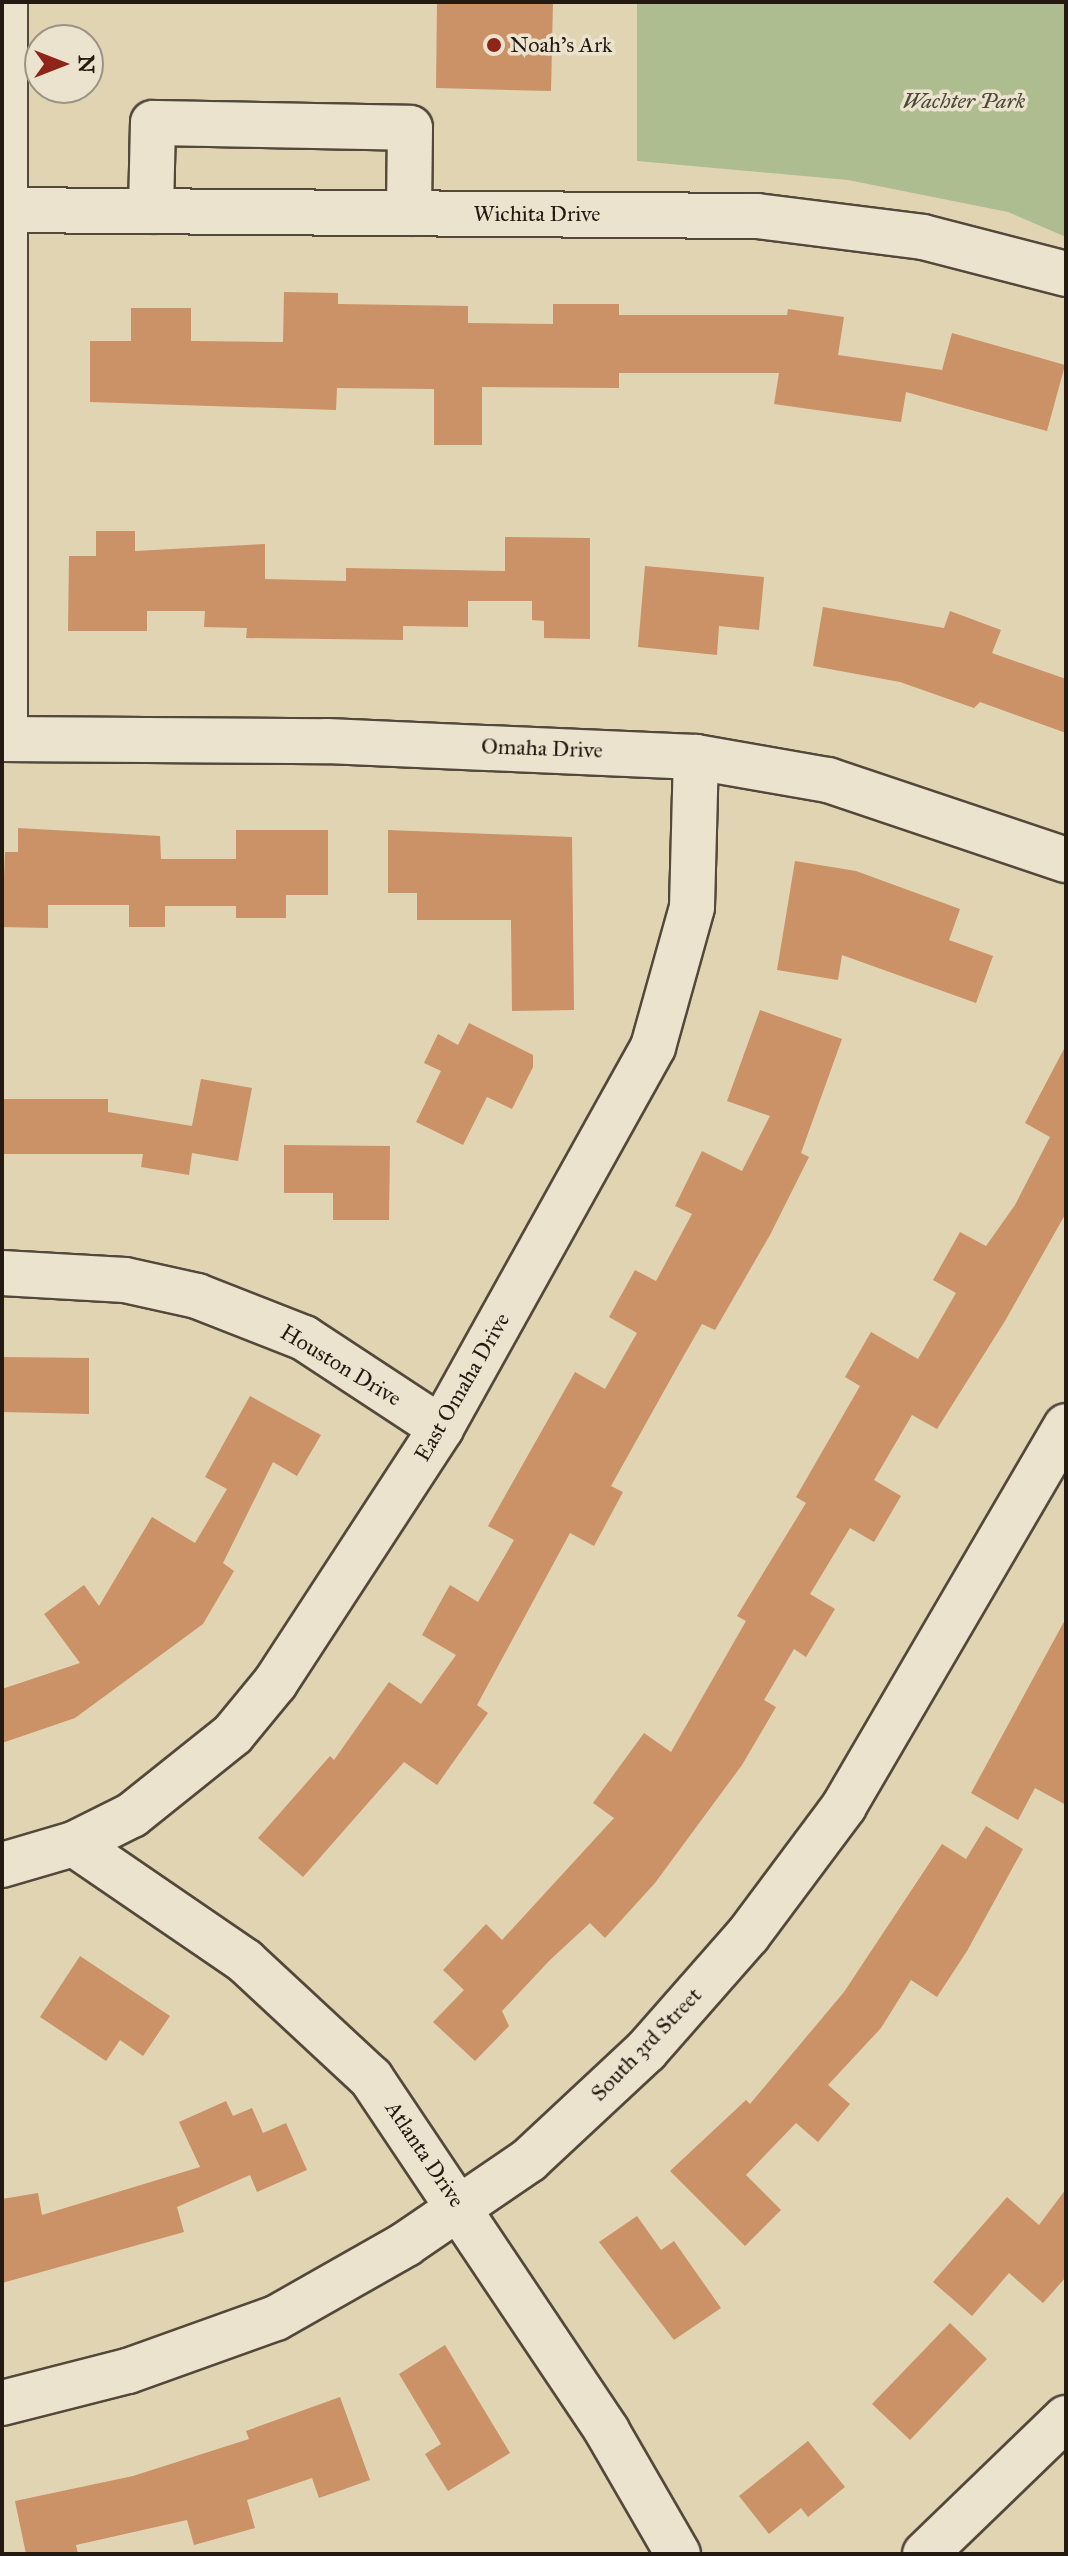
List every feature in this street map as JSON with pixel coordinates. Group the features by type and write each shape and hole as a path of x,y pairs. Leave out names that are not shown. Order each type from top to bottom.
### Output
{"street":[{"path":"3,739 5,2"},
{"path":"151,211 153,123 410,128 409,213"},
{"name":"Wichita Drive","path":"4,210 757,216 923,237 1066,274"},
{"name":"Omaha Drive","path":"3,739 327,741 696,757 842,784 1066,860"},
{"name":"East Omaha Drive","path":"2,1865 74,1844 186,1778 233,1734 275,1683 441,1428 653,1047 692,907 696,757"},
{"name":"Houston Drive","path":"2,1273 125,1280 211,1301 304,1338 441,1428"},
{"name":"South 3rd Street","path":"2,2403 128,2371 276,2318 461,2206 529,2160 646,2051 748,1935 844,1806 940,1652 1066,1426"},
{"name":"Atlanta Drive","path":"74,1844 245,1961 311,2016 400,2114 461,2206 678,2554"},
{"path":"925,2554 1066,2418"}],"green space":[{"name":"Wachter Park","path":"637,2 1066,2 1066,237 1008,212 848,180 637,161"}],"building":[{"name":"Noah's Ark","path":"437,2 553,2 551,91 436,88"},
{"path":"284,292 338,293 338,304 468,306 468,323 553,324 553,304 619,304 619,315 787,315 788,309 844,317 838,355 942,370 952,333 1065,365 1047,431 906,392 901,422 774,404 779,373 619,373 619,388 482,387 482,445 434,445 434,389 337,388 336,410 90,402 90,341 131,341 131,308 191,308 191,341 283,342"},
{"path":"96,531 135,531 135,551 265,544 265,579 346,581 346,568 505,571 505,537 590,538 590,639 544,638 544,621 532,620 532,601 468,601 468,627 403,626 403,640 246,638 247,628 204,627 205,611 147,611 147,631 68,631 69,556 96,556"},
{"path":"645,566 764,577 759,630 719,626 717,655 638,647"},
{"path":"823,607 944,628 950,611 1001,630 992,653 1066,679 1066,733 980,702 974,708 900,682 813,666"},
{"path":"18,828 160,836 161,859 236,859 236,830 328,830 328,895 286,895 286,918 236,918 236,906 165,906 165,927 129,927 129,905 48,905 48,928 2,927 5,852 18,852"},
{"path":"388,830 572,837 574,1010 512,1011 511,920 417,920 417,893 388,893"},
{"path":"795,861 856,871 960,909 949,940 993,956 976,1003 842,955 838,980 777,970"},
{"path":"760,1010 842,1039 801,1153 809,1157 770,1235 715,1330 702,1324 683,1357 611,1486 623,1492 594,1546 570,1533 477,1705 488,1713 437,1785 404,1762 303,1877 258,1838 330,1756 334,1760 389,1682 421,1704 456,1655 422,1635 450,1585 478,1602 514,1540 488,1526 575,1372 605,1389 637,1333 609,1317 635,1270 656,1281 692,1214 675,1206 702,1151 742,1171 770,1116 727,1101"},
{"path":"469,1023 533,1055 533,1067 512,1109 487,1097 463,1145 416,1122 441,1071 424,1063 438,1034 458,1045"},
{"path":"1066,1045 1066,1213 1005,1321 937,1429 912,1415 874,1480 901,1496 874,1542 850,1528 810,1594 835,1609 806,1657 794,1649 764,1700 776,1707 742,1765 655,1883 605,1938 590,1923 550,1960 502,2011 509,2026 475,2061 433,2022 464,1990 443,1970 486,1924 502,1940 614,1818 593,1803 644,1733 671,1752 746,1621 737,1616 806,1503 796,1497 860,1386 845,1377 871,1332 918,1359 956,1293 933,1280 960,1232 986,1246 1015,1205 1050,1137 1025,1123"},
{"path":"201,1079 252,1088 238,1161 192,1153 189,1175 141,1167 143,1154 2,1154 2,1099 108,1099 108,1112 192,1126"},
{"path":"284,1145 390,1146 389,1220 333,1220 333,1193 284,1193"},
{"path":"2,1357 89,1358 89,1414 2,1412"},
{"path":"250,1396 321,1435 297,1476 273,1462 223,1563 234,1571 203,1624 75,1718 2,1743 2,1689 80,1663 44,1614 84,1585 99,1606 152,1517 195,1543 227,1489 205,1477"},
{"path":"1066,1618 1066,1805 1035,1788 1018,1820 971,1793"},
{"path":"986,1826 1023,1849 967,1951 937,1997 911,1980 881,2028 828,2085 850,2104 818,2142 796,2123 746,2175 781,2210 745,2246 670,2171 746,2100 750,2104 844,1992 942,1844 966,1859"},
{"path":"80,1956 170,2016 143,2056 120,2040 106,2061 40,2017"},
{"path":"226,2101 233,2116 252,2108 263,2133 286,2123 307,2170 257,2192 250,2175 177,2207 184,2232 2,2283 2,2199 38,2193 42,2215 200,2167 179,2122"},
{"path":"1066,2189 1066,2277 1043,2303 1009,2273 972,2316 933,2282 1007,2197 1039,2225"},
{"path":"637,2216 661,2250 674,2241 721,2308 674,2340 599,2242"},
{"path":"950,2323 987,2359 910,2440 872,2404"},
{"path":"445,2345 510,2453 448,2491 425,2454 441,2444 399,2374"},
{"path":"340,2397 370,2480 319,2498 312,2478 247,2500 255,2528 194,2545 187,2520 76,2545 78,2554 26,2554 15,2501 133,2476 249,2439 246,2431"},
{"path":"808,2441 845,2487 808,2517 801,2508 769,2534 739,2496"}],"place":[{"name":"Noah's Ark","path":"494,45"}]}
